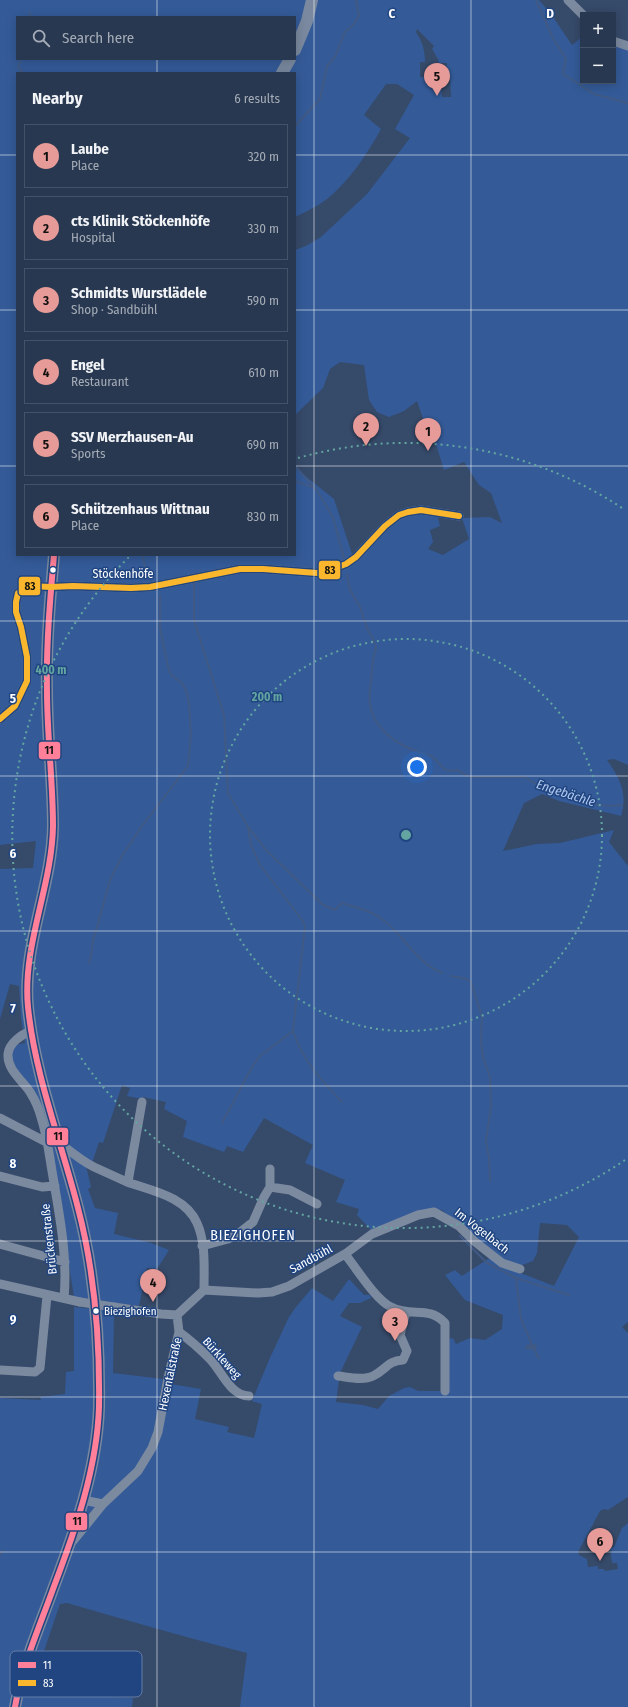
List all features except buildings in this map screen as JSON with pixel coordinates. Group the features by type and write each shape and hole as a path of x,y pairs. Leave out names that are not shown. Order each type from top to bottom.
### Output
{"main road":[{"path":"296,48 308,21 312,0"},
{"path":"283,72 289,60"},
{"name":"Hexentalstraße","path":"30,1651 69,1545 83,1500 96,1443 99,1409 98,1332 91,1263 79,1209 47,1096 31,1031 28,1002 28,979 34,935 48,873 53,826 47,688 51,587 54,556"},
{"name":"Hexentalstraße","path":"15,1707 17,1697"}],"street":[{"path":"568,0 580,12"},
{"path":"616,42 628,46"},
{"name":"Stöckenhöfe","path":"0,719 10,712 18,702 25,687 28,674 24,641 16,612 16,602 18,593 29,586 150,587 240,569 264,569 317,573 346,564 356,557 385,526 399,515 421,510 459,516"},
{"name":"Brückenstraße","path":"31,1031 18,1038 13,1044 8,1052 9,1062 20,1080 30,1092 36,1104 48,1143 65,1262 64,1298"},
{"path":"128,1182 142,1102"},
{"path":"0,1118 48,1143"},
{"path":"0,1284 47,1296 80,1302 177,1315 204,1290 202,1246 196,1222 183,1206 168,1197 128,1182 93,1166 61,1144"},
{"path":"202,1246 228,1239 239,1233 253,1222 270,1187 270,1169"},
{"path":"0,1176 42,1187 55,1186"},
{"path":"270,1187 290,1190 317,1204"},
{"name":"Im Vogelbach","path":"345,1254 372,1234 418,1215 434,1212 459,1226 474,1241 502,1263 520,1269"},
{"path":"0,1244 65,1262"},
{"name":"Sandbühl","path":"204,1290 244,1293 272,1292 288,1286 345,1254 380,1300 393,1308 406,1312 433,1314 445,1323 445,1391"},
{"path":"0,1370 34,1372 40,1368 47,1296"},
{"path":"338,1376 372,1377 391,1362 403,1360 407,1351 400,1335 406,1312"},
{"name":"Hexentalstraße","path":"69,1545 103,1504 138,1472 152,1448 158,1432 168,1378 179,1332 177,1315"},
{"name":"Bürkleweg","path":"179,1332 211,1360 230,1386 244,1396 249,1396"},
{"path":"83,1500 103,1504"}],"shaded area":[{"path":"0,0 539,0 551,14 572,45 580,38 580,84 616,84 616,42 628,46 628,765 614,759 607,760 622,786 624,800 623,808 621,816 559,801 542,794 524,803 503,851 537,844 560,843 614,830 609,842 628,866 628,1322 622,1327 628,1333 628,1497 608,1510 604,1509 600,1511 578,1552 579,1555 587,1559 588,1567 598,1566 598,1569 604,1569 605,1571 618,1569 617,1563 612,1563 610,1548 614,1547 622,1528 628,1523 628,1707 240,1707 247,1653 67,1603 60,1604 44,1651 10,1651 10,1697 133,1698 132,1707 0,1707 0,1398 41,1400 40,1397 65,1394 66,1372 74,1371 74,1307 114,1311 113,1373 163,1379 157,1414 171,1384 201,1389 195,1419 229,1427 227,1432 254,1438 262,1404 252,1401 289,1317 312,1288 333,1301 349,1279 364,1295 370,1295 371,1298 360,1303 349,1303 340,1316 362,1327 340,1373 336,1402 363,1405 378,1409 389,1396 404,1388 410,1387 418,1391 448,1391 448,1339 453,1338 456,1344 470,1338 485,1340 502,1329 503,1315 465,1300 445,1275 455,1270 462,1276 494,1255 442,1210 434,1209 372,1231 357,1215 359,1209 336,1202 345,1180 305,1163 313,1145 264,1118 243,1152 227,1146 224,1152 183,1137 187,1121 164,1109 166,1102 143,1097 142,1099 127,1096 130,1088 122,1085 103,1143 99,1142 92,1163 86,1166 91,1187 88,1189 95,1208 118,1213 114,1234 151,1243 169,1250 157,1269 147,1268 139,1306 74,1297 47,1125 12,1060 11,1055 16,1045 25,1043 21,1018 19,986 10,984 0,1019 0,869 33,868 36,841 0,845","holes":["417,29 434,46 432,49 439,63 447,63 447,78 450,78 451,97 442,97 441,72 431,72 431,77 420,77 420,62 425,62 425,58 423,46 416,32","540,1223 567,1225 579,1237 554,1286 518,1272 520,1266 533,1261 537,1253"]},
{"path":"533,1344 538,1346 535,1350 525,1348 526,1345"}],"waterway":[{"name":"Engebächle","path":"296,125 320,99 327,66 335,57 345,32 354,24 359,16 356,0"},
{"path":"536,0 553,38 566,59 563,74 594,94 628,103"},
{"path":"21,60 18,67 22,72"},
{"path":"296,467 314,487"},
{"name":"Engebächle","path":"296,481 315,488 319,494 333,517 344,558"},
{"path":"143,556 148,574"},
{"name":"Engebächle","path":"347,574 350,589 360,607 376,647 373,659 370,689 372,714 378,724 394,740 432,757 446,770 457,770 470,777 525,777 542,788 549,787 564,790 592,803 610,806 622,805"},
{"path":"194,584 194,620 224,715 228,793 248,827 251,845 260,865 305,926 293,1031 297,1042 313,1070 342,1102"},
{"path":"89,963 93,939 110,880 122,856 142,826 188,766 191,734 189,704 187,693 182,683 171,675 168,667 160,628 160,595"},
{"path":"249,828 266,850 323,905 335,910 342,903 375,915 395,930 423,961 442,973"},
{"path":"451,976 467,979 471,982 482,1017 481,1042 483,1057 490,1077 491,1106 486,1142 489,1158 490,1181"},
{"path":"222,1123 253,1065 261,1055 293,1031"},
{"path":"460,1236 487,1263 516,1278 569,1295"},
{"path":"516,1278 521,1319 532,1345"},
{"path":"534,1349 539,1358"},
{"path":"0,1555 3,1551"}],"transit line":[{"name":"83","path":"0,719 15,706 27,681 27,657 21,627 16,612 16,602 18,593 29,586 150,587 240,569 317,573 346,564 356,557 385,526 399,515 421,510 459,516"},
{"name":"11","path":"30,1651 84,1500 94,1453 99,1407 99,1356 89,1257 78,1208 42,1083 31,1033 28,1007 27,984 29,962 48,871 53,826 47,708 47,657 54,556"},
{"name":"11","path":"15,1707 17,1697"}],"place":[{"name":"SSV Merzhausen-Au","path":"437,96"},
{"name":"cts Klinik Stöckenhöfe","path":"366,446"},
{"name":"Laube","path":"428,451"},
{"name":"Engel","path":"153,1302"},
{"name":"Biezighofen","path":"96,1311"},
{"name":"Schmidts Wurstlädele","path":"395,1341"},
{"name":"Schützenhaus Wittnau","path":"600,1561"}],"district":[{"name":"BIEZIGHOFEN","path":"253,1235"}]}
